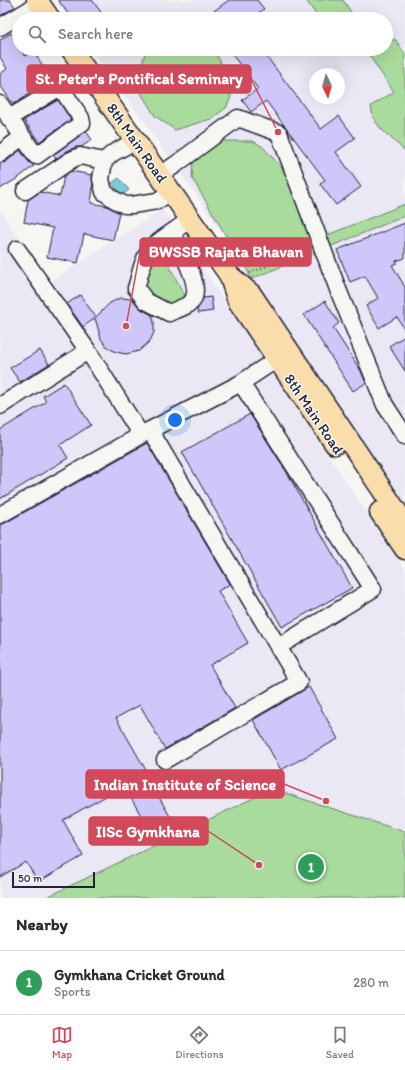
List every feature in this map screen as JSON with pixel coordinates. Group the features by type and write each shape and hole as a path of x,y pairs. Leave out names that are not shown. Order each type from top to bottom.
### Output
{"main road":[{"name":"8th Main Road","path":"76,56 190,219 238,275 238,301 283,355 405,524"},
{"name":"8th Main Road","path":"283,355 405,549"}],"lane":[{"path":"0,27 12,22"},
{"path":"61,88 81,118 81,125 36,156 4,112 61,88 87,71"},
{"path":"160,175 175,166 238,118 280,133 339,292 385,405 405,436"},
{"path":"0,154 22,137"},
{"path":"135,141 113,153 104,161 102,179 104,192 125,205 157,200 171,192"},
{"path":"25,191 71,160 80,156 104,161"},
{"path":"172,232 190,271 195,286 195,296 190,304 169,313 146,301 136,288 144,261 150,249 172,232 190,219"},
{"path":"17,249 145,432 299,682 165,760"},
{"path":"0,406 88,350"},
{"path":"0,515 145,432 241,383 283,355"},
{"path":"241,383 373,588 278,647"}],"path":[{"path":"238,275 294,255"}],"shaded area":[{"path":"57,0 405,0 405,204 246,268 175,165 96,56 393,56 393,12 65,12"},
{"path":"163,209 405,570 405,898 0,898 0,210 48,283"},
{"path":"405,216 405,505 251,279"}],"green space":[{"path":"306,0 343,0 351,12 314,12"},
{"path":"395,39 405,54 405,151 381,129 373,118 371,106 394,92 370,56 393,56 393,40"},
{"path":"144,56 217,56 220,60 225,80 229,85 231,97 226,108 211,119 175,130 155,116 136,85 136,72"},
{"path":"226,141 253,141 263,147 282,168 304,207 310,237 295,248 405,204 405,216 251,279 246,268 282,253 249,258 230,243 192,178 193,160 207,145"},
{"path":"160,247 185,297 168,305 149,297 142,286 148,263"},
{"path":"272,789 405,832 405,898 45,898"}],"water":[{"path":"119,178 129,190 122,195 112,183"}],"building":[{"path":"0,0 10,0 15,7 0,16"},
{"path":"58,0 92,0 101,12 67,12"},
{"path":"229,0 257,0 264,9 260,12 213,12"},
{"path":"11,33 12,56 36,56 52,79 13,104 0,85 0,74 7,69 0,57 0,40"},
{"path":"233,56 266,56 321,129 339,116 355,138 336,152 361,187 336,205 320,184 325,180 266,101 251,112 242,100 258,89"},
{"path":"58,100 71,120 39,142 24,120"},
{"path":"86,131 92,140 81,147 76,147 67,151 56,159 53,155"},
{"path":"20,150 28,161 34,166 0,189 0,163 6,162"},
{"path":"71,171 92,175 93,188 91,203 107,206 119,213 113,240 84,234 78,263 47,257 53,228 24,222 28,200 40,192 60,196 64,176"},
{"path":"405,223 405,258 396,261 397,263 392,265 405,287 405,330 397,317 379,328 366,306 378,298 365,276 350,282 337,250"},
{"path":"80,295 96,317 110,303 120,298 132,299 141,309 152,315 154,332 150,341 139,351 126,354 116,352 107,347 101,339 95,318 83,327 67,304"},
{"path":"211,297 213,311 198,313 197,309 203,298"},
{"path":"325,301 339,323 333,328 361,371 366,383 353,391 304,315"},
{"path":"405,336 405,371 389,346"},
{"path":"40,350 49,364 20,382 10,368"},
{"path":"64,383 91,425 60,445 68,458 0,499 0,430 46,402 43,396"},
{"path":"250,414 286,471 352,588 282,627 182,452"},
{"path":"147,443 230,584 218,591 248,643 210,665 235,708 165,749 140,705 116,718 171,818 150,831 124,786 63,820 83,856 38,882 26,862 0,877 0,525"},
{"path":"309,687 338,739 281,770 253,720"}],"place":[{"name":"St. Peter's Pontifical Seminary","path":"278,132"},
{"name":"BWSSB Rajata Bhavan","path":"126,326"},
{"name":"Indian Institute of Science","path":"326,801"},
{"name":"IISc Gymkhana","path":"259,865"},
{"name":"Gymkhana Cricket Ground","path":"311,867"}]}
